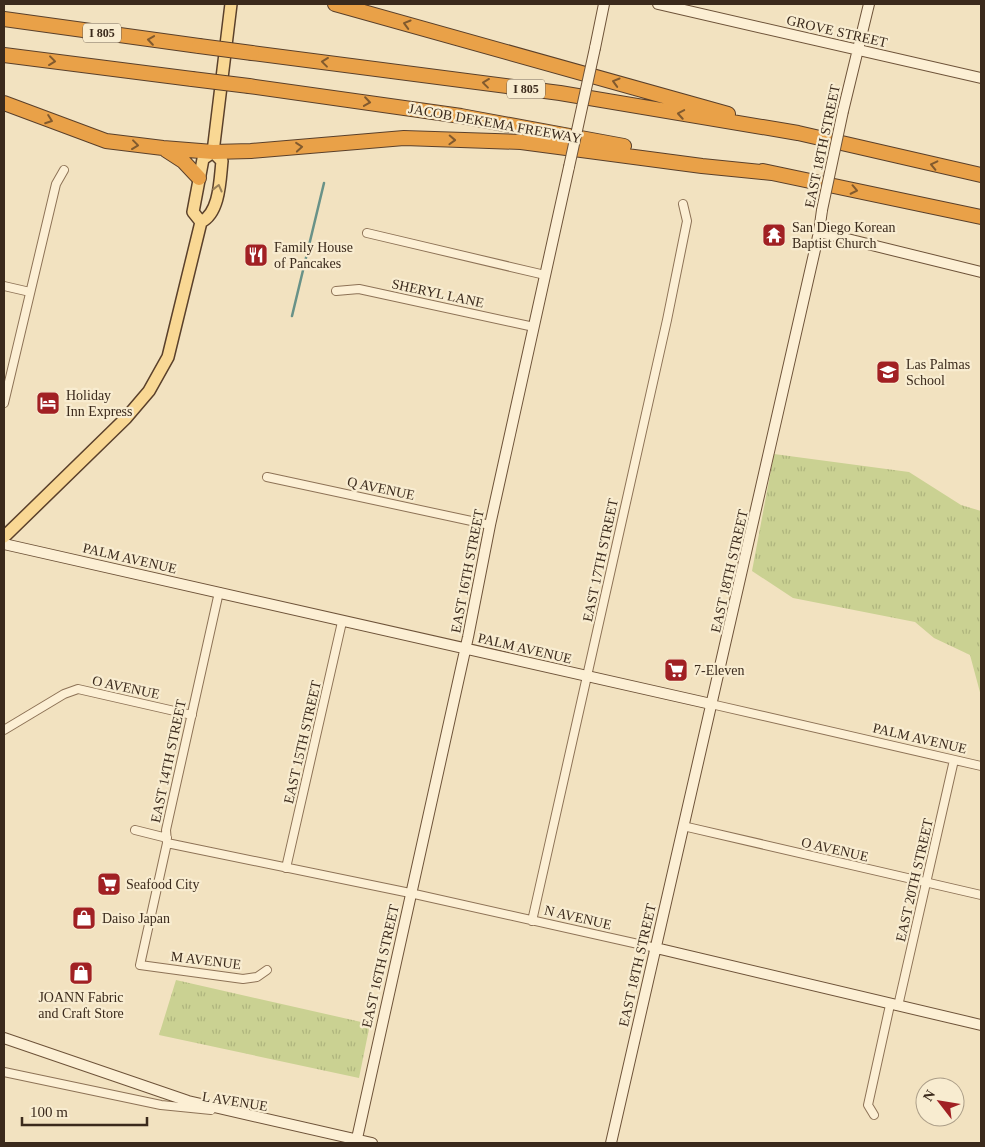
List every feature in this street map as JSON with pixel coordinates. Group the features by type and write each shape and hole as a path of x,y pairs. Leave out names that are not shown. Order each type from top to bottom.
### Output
{"highway":[{"path":"335,4 798,133"},
{"name":"I 805","path":"4,20 560,93 798,133 981,176"},
{"name":"JACOB DEKEMA FREEWAY","path":"4,55 250,86 461,116 772,173 981,217"},
{"path":"4,103 106,141 163,148 213,152 404,138 521,142 702,166 772,173"},
{"path":"163,148 183,161 199,178"}],"main road":[{"path":"201,222 193,212 203,159 213,152 231,4"},
{"path":"4,538 126,418 149,391 168,357 201,222 212,214 220,179 222,161 213,152"}],"street":[{"name":"EAST 16TH STREET","path":"356,1141 466,648 490,525 604,4"},
{"name":"GROVE STREET","path":"658,4 981,78"},
{"name":"EAST 18TH STREET","path":"611,1143 711,704 740,588 819,232 843,111 869,4"},
{"path":"4,403 56,184 64,170"},
{"name":"EAST 17TH STREET","path":"532,921 667,320 687,221 683,204"},
{"path":"819,232 981,272"},
{"path":"367,233 545,275"},
{"path":"4,286 30,292"},
{"name":"SHERYL LANE","path":"336,291 359,289 534,327"},
{"name":"Q AVENUE","path":"267,476 490,525"},
{"name":"PALM AVENUE","path":"4,544 981,766"},
{"name":"EAST 14TH STREET","path":"140,964 167,841 166,830 192,714 198,676 219,592"},
{"name":"EAST 15TH STREET","path":"286,868 342,622"},
{"name":"O AVENUE","path":"4,730 64,694 78,689 192,714"},
{"name":"EAST 20TH STREET","path":"874,1115 868,1105 926,882 954,760"},
{"name":"O AVENUE","path":"683,826 981,895"},
{"name":"N AVENUE","path":"135,830 167,841 656,948 894,1006 981,1025"},
{"name":"M AVENUE","path":"140,964 242,978 257,977 267,970"},
{"path":"4,1038 188,1101 232,1113"},
{"name":"L AVENUE","path":"4,1072 161,1104 232,1113 372,1143"}],"green space":[{"path":"774,454 909,472 961,505 981,511 981,696 970,655 934,638 915,622 793,598 752,571"},
{"path":"176,980 370,1024 359,1078 159,1035"}],"waterway":[{"path":"292,316 324,183"}],"place":[{"name":"San Diego Korean Baptist Church","path":"774,235"},
{"name":"Family House of Pancakes","path":"256,255"},
{"name":"Las Palmas School","path":"888,372"},
{"name":"Holiday Inn Express","path":"48,403"},
{"name":"7-Eleven","path":"676,670"},
{"name":"Seafood City","path":"109,884"},
{"name":"Daiso Japan","path":"84,918"},
{"name":"JOANN Fabric and Craft Store","path":"81,973"}]}
